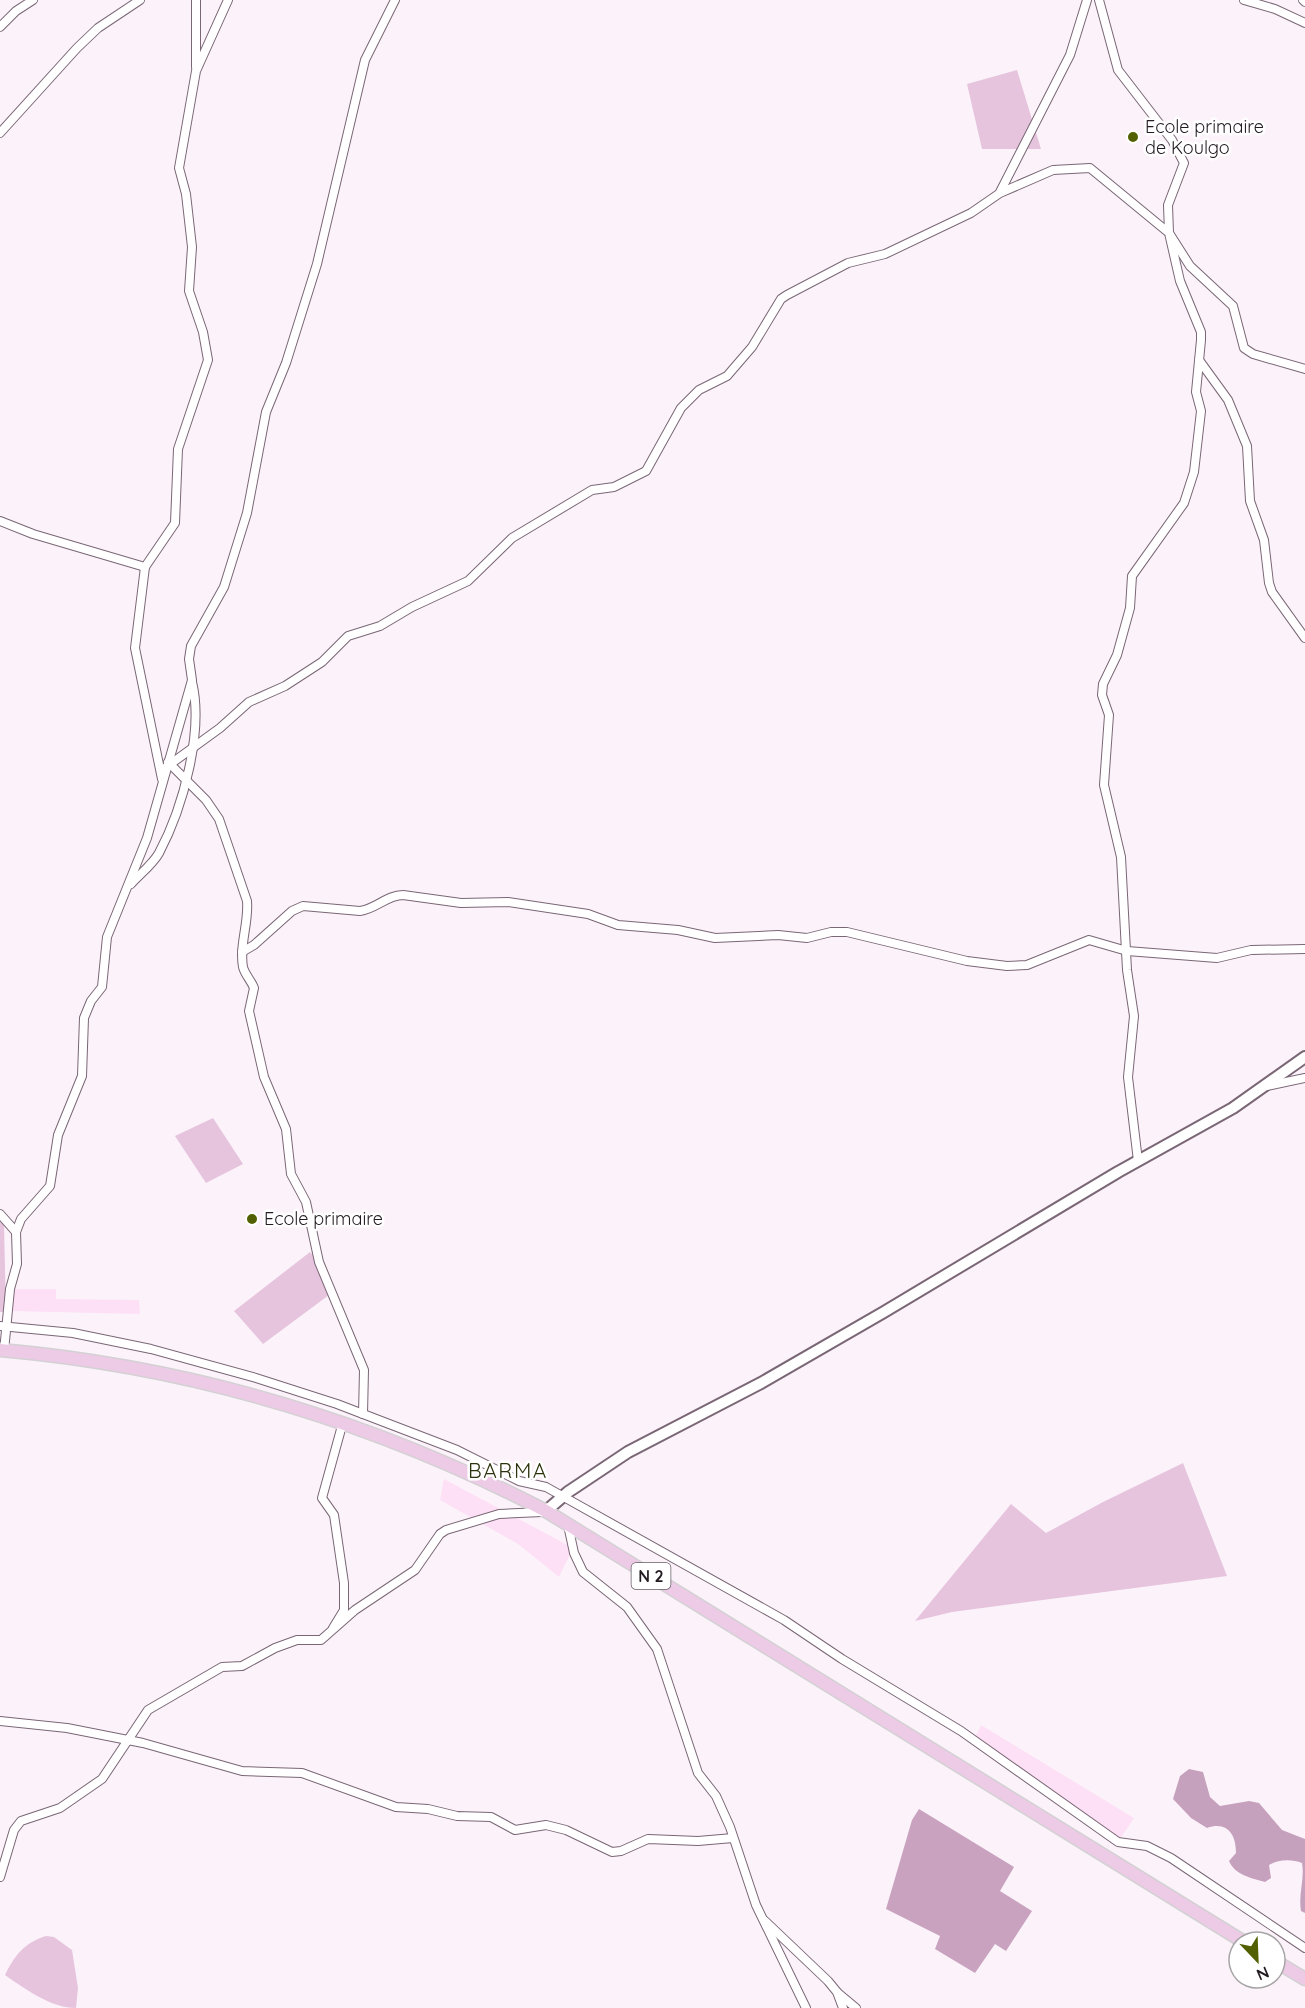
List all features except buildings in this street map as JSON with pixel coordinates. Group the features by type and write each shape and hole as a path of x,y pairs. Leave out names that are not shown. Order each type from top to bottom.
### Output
{"main road":[{"name":"N 2","path":"2,1351 106,1362 209,1382 343,1422 476,1475 546,1511 1227,1932"},
{"path":"1287,1968 1305,1979"}],"street":[{"path":"0,27 16,11 33,0"},
{"path":"0,133 98,28 140,0"},
{"path":"162,780 135,648 145,567 175,523 178,449 208,360 203,332 189,291 192,247 186,194 179,168 196,71 196,0"},
{"path":"196,71 228,0"},
{"path":"127,888 158,855 181,799 192,750 196,697 189,659 191,646 224,587 247,513 266,412 286,363 317,264 365,60 395,0"},
{"path":"1000,193 1070,55 1088,0"},
{"path":"1099,0 1118,70 1172,140 1184,164 1168,205 1169,233 1180,281 1201,332 1196,392 1201,411 1194,472 1184,503 1132,576 1130,608 1118,655 1103,684 1102,695 1109,715 1104,785 1121,857 1134,1016 1128,1077 1138,1161"},
{"path":"1244,0 1275,9 1305,23"},
{"path":"168,764 192,750 249,702 285,686 322,662 348,636 380,626 412,607 468,581 512,538 592,490 614,487 646,471 681,408 699,390 727,376 752,348 781,299 848,263 885,254 970,213 1000,193 1053,170 1090,168 1169,233 1190,266 1233,306 1244,348 1253,354 1305,369"},
{"path":"1199,360 1228,400 1247,446 1250,501 1264,540 1272,592 1305,638"},
{"path":"0,521 33,534 145,567"},
{"path":"2,1351 10,1289 18,1264 16,1232 21,1219 50,1186 58,1135 82,1076 84,1018 91,1001 102,987 107,937 147,838 192,680"},
{"path":"156,750 206,800 219,819 247,900 248,913 242,952 245,974 254,988 249,1011 264,1077 288,1135 291,1174 306,1202 319,1262 364,1370 363,1414"},
{"path":"242,952 292,910 303,906 369,910 395,895 461,903 508,902 588,914 618,925 678,930 715,938 778,935 807,938 831,932 847,932 967,961 1007,966 1027,965 1089,940 1127,951 1217,958 1251,950 1305,949"},
{"path":"0,1877 14,1830 21,1821 51,1813 92,1788 102,1779 148,1710 222,1667 242,1666 274,1648 297,1641 316,1642 355,1610 415,1570 440,1534 446,1530 499,1514 546,1511 564,1495 628,1452 761,1383 1138,1161 1233,1108 1305,1057"},
{"path":"1265,1086 1305,1078"},
{"path":"0,1214 16,1232"},
{"path":"4,1326 73,1333 151,1349 256,1378 363,1414 457,1450 519,1481 546,1487 564,1495 784,1620 842,1659 962,1731 1118,1842 1147,1846 1171,1858 1305,1948"},
{"path":"331,1632 344,1610 344,1583 334,1515 322,1498 343,1422"},
{"path":"568,1525 574,1552 583,1572 627,1607 657,1649 698,1773 716,1796 762,1917 806,2008"},
{"path":"0,1721 67,1728 128,1740 242,1771 302,1773 396,1807 428,1809 458,1816 490,1817 515,1830 546,1825 566,1830 612,1852 621,1851 648,1839 698,1841 733,1838"},
{"path":"762,1917 856,2008"},
{"path":"837,1992 843,2008"}],"shaded area":[{"path":"1017,70 1041,149 982,149 967,84"},
{"path":"213,1118 243,1164 206,1183 175,1136"},
{"path":"0,1222 4,1223 6,1312 0,1312"},
{"path":"310,1252 319,1262 333,1292 263,1344 234,1311"},
{"path":"10,1289 56,1289 56,1299 139,1300 140,1314 9,1311"},
{"path":"1183,1463 1227,1576 952,1612 915,1621 1011,1504 1046,1533"},
{"path":"444,1479 573,1548 559,1577 518,1544 440,1500"},
{"path":"981,1725 1134,1818 1118,1842 974,1740"},
{"path":"1189,1769 1203,1772 1210,1797 1220,1806 1249,1801 1259,1803 1282,1830 1305,1839 1305,1913 1301,1911 1300,1905 1302,1863 1286,1860 1269,1865 1271,1878 1265,1882 1244,1875 1235,1870 1229,1861 1236,1853 1236,1846 1229,1831 1220,1826 1207,1828 1191,1818 1173,1799 1180,1776"},
{"path":"919,1809 1014,1867 1000,1891 1032,1911 1006,1951 995,1944 975,1973 935,1949 940,1936 886,1909 912,1820"},
{"path":"46,1936 54,1937 72,1950 78,1988 76,2008 48,2001 5,1975 26,1946"}],"place":[{"name":"Ecole primaire de Koulgo","path":"1133,137"},
{"name":"Ecole primaire","path":"252,1219"}],"district":[{"name":"BARMA","path":"508,1471"}]}
